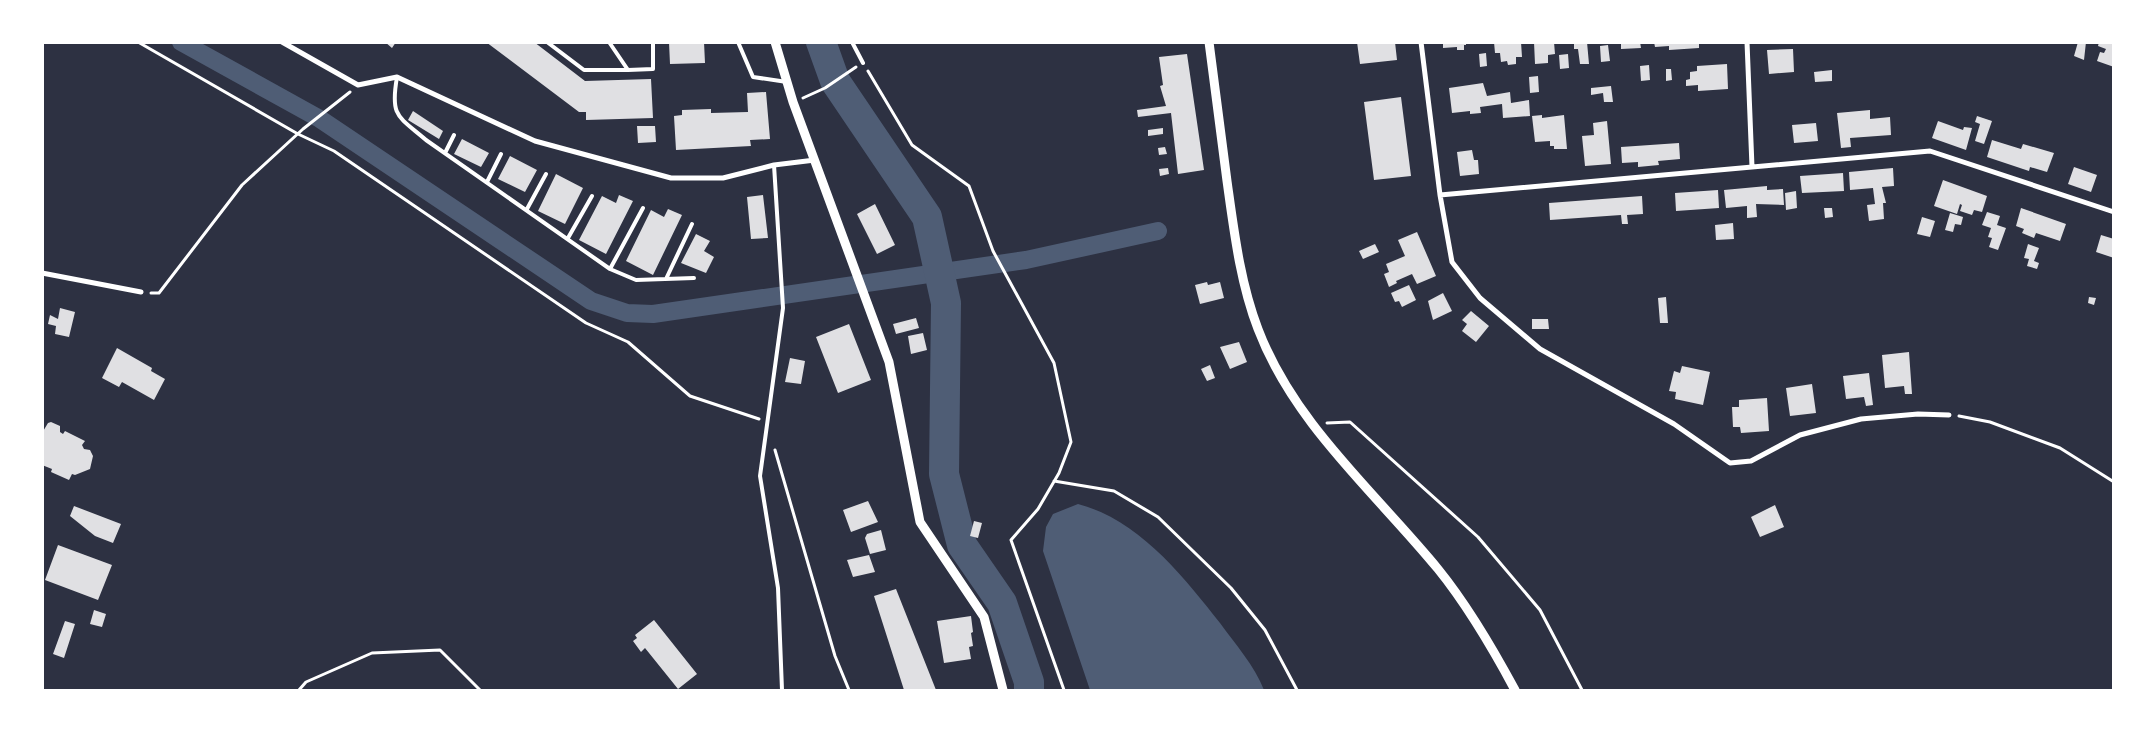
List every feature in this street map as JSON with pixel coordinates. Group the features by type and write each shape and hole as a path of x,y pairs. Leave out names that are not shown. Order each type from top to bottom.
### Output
{"street":[{"path":"282,42 358,85 396,77 535,140 671,178 723,178 774,166 815,160"},
{"path":"775,42 793,102 890,362 920,522 984,617 1003,690"},
{"path":"1208,42 1235,235 1244,284 1262,337 1281,374 1312,423 1326,442 1439,570 1467,609 1515,690"},
{"path":"1421,42 1440,195 1452,262 1480,298 1540,349 1674,424 1730,463 1751,460 1800,435 1861,419 1918,414 1949,415"},
{"path":"1747,42 1752,167"},
{"path":"1440,195 1930,151 2114,212"},
{"path":"42,274 141,292"}],"lane":[{"path":"547,42 584,70 653,69 653,42"},
{"path":"609,42 628,70"},
{"path":"738,42 753,77 787,82"},
{"path":"852,42 863,62"},
{"path":"396,77 393,98 398,117 445,153 610,269 636,280 694,278"},
{"path":"445,153 454,134"},
{"path":"487,182 501,154"},
{"path":"774,166 783,308 760,476 778,588 782,690"},
{"path":"528,210 546,174"},
{"path":"568,238 592,196"},
{"path":"610,269 643,208"},
{"path":"666,279 692,224"}],"path":[{"path":"138,42 298,134 334,151 586,323 628,342 690,396 767,422 835,656 849,690"},
{"path":"793,102 825,88 863,62 912,145 969,186 993,252 1054,363 1071,442 1054,481 1038,509 1011,540 1064,690"},
{"path":"141,292 159,293 242,185 303,129 350,93"},
{"path":"1949,415 1990,422 2060,448 2114,482"},
{"path":"1312,423 1350,422 1478,537 1540,610 1582,690"},
{"path":"1054,481 1114,491 1158,517 1231,588 1265,630 1297,690"},
{"path":"299,690 306,682 372,653 440,650 480,690"}],"water":[{"path":"1078,504 1100,512 1121,523 1140,536 1175,569 1220,623 1250,664 1264,690 1090,690 1043,551 1046,527 1053,514"}],"building":[{"path":"385,42 396,42 392,48"},
{"path":"486,42 534,42 585,81 651,79 653,118 586,120 586,112 579,112"},
{"path":"669,42 704,42 705,63 670,64"},
{"path":"1357,42 1395,42 1397,60 1360,64"},
{"path":"1443,42 1466,42 1466,45 1464,45 1464,50 1457,50 1457,47 1443,48"},
{"path":"1494,42 1521,42 1522,57 1516,57 1516,64 1508,65 1507,61 1501,62 1500,53 1495,53"},
{"path":"1534,42 1554,42 1555,54 1548,55 1548,63 1535,64"},
{"path":"1574,42 1587,42 1589,64 1580,64 1578,49 1574,49"},
{"path":"1621,42 1640,42 1641,48 1621,49"},
{"path":"1654,42 1699,42 1699,48 1669,50 1669,46 1655,47"},
{"path":"2078,42 2086,42 2084,60 2074,56"},
{"path":"2099,42 2114,42 2114,67 2097,61 2100,52 2104,53 2106,49 2098,46"},
{"path":"1608,45 1610,61 1601,62 1600,46"},
{"path":"1793,49 1794,72 1769,74 1767,50"},
{"path":"1486,53 1487,66 1480,67 1479,54"},
{"path":"1187,54 1204,170 1178,174 1171,113 1138,117 1137,110 1166,106 1160,86 1163,85 1159,57"},
{"path":"1568,54 1569,68 1560,69 1559,55"},
{"path":"1727,64 1728,89 1698,91 1698,85 1686,86 1686,80 1690,79 1690,72 1697,71 1697,66"},
{"path":"1649,65 1650,80 1641,81 1640,66"},
{"path":"1666,69 1671,69 1672,80 1666,81"},
{"path":"1832,70 1832,81 1815,82 1814,72"},
{"path":"1538,76 1539,92 1530,93 1529,77"},
{"path":"1483,83 1487,96 1510,92 1511,103 1529,100 1530,116 1503,118 1502,104 1480,107 1481,113 1470,114 1470,111 1452,113 1449,88"},
{"path":"1611,86 1613,102 1604,102 1603,93 1591,95 1591,88"},
{"path":"766,92 770,139 750,140 751,146 676,150 674,116 682,115 682,110 711,109 711,113 748,112 747,93"},
{"path":"1401,97 1411,176 1374,180 1364,102"},
{"path":"1870,110 1870,119 1890,117 1891,135 1850,138 1851,147 1841,148 1837,113"},
{"path":"413,111 443,131 439,139 408,120"},
{"path":"1542,115 1542,118 1564,115 1567,149 1554,149 1554,146 1550,146 1550,141 1535,142 1532,116"},
{"path":"1977,116 1992,121 1984,144 1975,141 1980,124 1975,122"},
{"path":"1607,121 1611,164 1585,166 1582,136 1594,135 1593,123"},
{"path":"1938,121 1963,130 1964,127 1972,128 1966,150 1932,138"},
{"path":"1816,123 1818,141 1794,143 1792,125"},
{"path":"637,126 655,126 656,142 638,143"},
{"path":"1163,128 1163,134 1148,136 1148,130"},
{"path":"462,139 489,153 481,167 454,154"},
{"path":"1992,140 2021,149 2023,144 2054,153 2047,172 2030,167 2029,171 1987,157"},
{"path":"1679,143 1680,159 1658,161 1659,165 1638,167 1638,162 1622,163 1621,147"},
{"path":"1165,147 1167,154 1159,155 1158,148"},
{"path":"1472,150 1474,160 1478,160 1479,174 1460,176 1457,152"},
{"path":"510,156 537,170 525,192 498,179"},
{"path":"2074,167 2097,175 2091,192 2068,184"},
{"path":"1168,168 1169,174 1160,176 1159,169"},
{"path":"1893,168 1894,186 1882,187 1886,203 1883,203 1884,219 1869,221 1867,205 1875,204 1873,188 1850,190 1849,172"},
{"path":"1843,173 1844,191 1802,193 1800,176"},
{"path":"556,174 583,188 565,224 538,211"},
{"path":"1943,180 1987,196 1982,212 1974,210 1972,215 1960,211 1962,205 1960,204 1957,214 1934,206"},
{"path":"1767,186 1767,190 1783,189 1784,205 1756,204 1757,217 1747,218 1747,206 1726,208 1724,190"},
{"path":"1718,190 1719,208 1676,211 1675,193"},
{"path":"1796,191 1797,208 1786,210 1785,193"},
{"path":"619,195 633,201 606,254 579,240 602,196 616,203"},
{"path":"763,195 768,238 751,239 747,197"},
{"path":"1642,196 1643,214 1627,215 1628,224 1622,224 1621,215 1550,220 1549,203"},
{"path":"875,204 895,245 877,254 857,214"},
{"path":"1824,208 1832,208 1833,217 1825,218"},
{"path":"2021,208 2066,224 2060,241 2036,233 2034,238 2022,233 2024,229 2016,226"},
{"path":"668,209 682,215 653,275 626,261 651,210 664,217"},
{"path":"1987,212 2000,216 1997,225 2006,228 1998,250 1989,247 1992,238 1988,237 1991,228 1982,225"},
{"path":"1950,213 1963,217 1961,225 1955,224 1953,232 1945,230"},
{"path":"1922,217 1935,221 1930,237 1917,234"},
{"path":"1733,223 1734,239 1716,240 1715,225"},
{"path":"1417,232 1436,276 1417,284 1412,274 1396,281 1397,283 1389,287 1384,274 1389,272 1386,264 1405,256 1398,240"},
{"path":"696,234 710,241 704,251 714,257 706,273 681,263"},
{"path":"2101,235 2114,239 2114,258 2096,252"},
{"path":"1375,244 1379,252 1363,259 1359,251"},
{"path":"2028,244 2039,248 2034,261 2039,263 2037,269 2027,266 2029,259 2024,258"},
{"path":"1207,282 1208,285 1220,282 1224,298 1200,304 1195,285"},
{"path":"1409,285 1416,300 1402,307 1399,301 1395,302 1391,293"},
{"path":"1443,293 1452,311 1433,320 1428,301"},
{"path":"1666,297 1668,323 1660,323 1658,298"},
{"path":"2089,297 2096,298 2094,305 2088,303"},
{"path":"60,308 75,312 69,337 55,334 56,326 48,324 50,315 58,319"},
{"path":"1471,311 1489,326 1476,342 1462,331 1467,324 1462,320"},
{"path":"916,318 919,328 896,334 893,324"},
{"path":"1532,319 1548,319 1549,329 1532,329"},
{"path":"849,324 871,380 838,393 816,337"},
{"path":"923,333 927,350 911,354 908,336"},
{"path":"1239,342 1247,362 1230,369 1220,347"},
{"path":"117,348 152,368 151,371 165,379 154,400 122,382 119,387 102,378"},
{"path":"1909,352 1912,394 1905,394 1904,386 1885,388 1882,355"},
{"path":"790,358 805,361 801,384 785,382"},
{"path":"1210,365 1215,378 1207,381 1201,369"},
{"path":"1682,366 1710,372 1703,405 1675,399 1676,392 1669,391 1674,371 1680,373"},
{"path":"1869,373 1873,405 1866,406 1864,397 1846,399 1843,376"},
{"path":"1812,384 1816,413 1790,416 1786,388"},
{"path":"1767,398 1769,431 1741,433 1740,427 1733,427 1732,407 1739,407 1739,400"},
{"path":"51,422 60,426 60,432 63,434 65,431 85,441 82,445 84,449 90,450 93,456 90,469 75,475 72,474 69,480 51,472 52,469 42,465 42,433 48,423"},
{"path":"868,501 878,522 851,532 843,510"},
{"path":"1775,505 1784,527 1760,537 1751,517"},
{"path":"74,506 121,524 113,543 95,536 70,516"},
{"path":"974,521 982,523 978,538 970,536"},
{"path":"881,530 886,550 870,554 865,538 867,534"},
{"path":"58,545 112,565 98,600 45,580"},
{"path":"869,555 875,572 853,577 847,560"},
{"path":"896,589 936,690 904,690 874,596"},
{"path":"94,610 106,614 102,627 90,624"},
{"path":"971,616 973,646 969,647 971,659 944,663 937,621"},
{"path":"654,620 697,674 678,689 645,648 641,652 633,641 637,638 635,635"},
{"path":"65,621 75,624 64,658 53,654"}],"waterway":[{"path":"181,42 320,119 591,301 627,313 653,314 1026,260 1158,231"},
{"path":"821,42 835,81 927,217 946,303 944,474 962,545 1002,603 1029,682 1029,690"}]}
